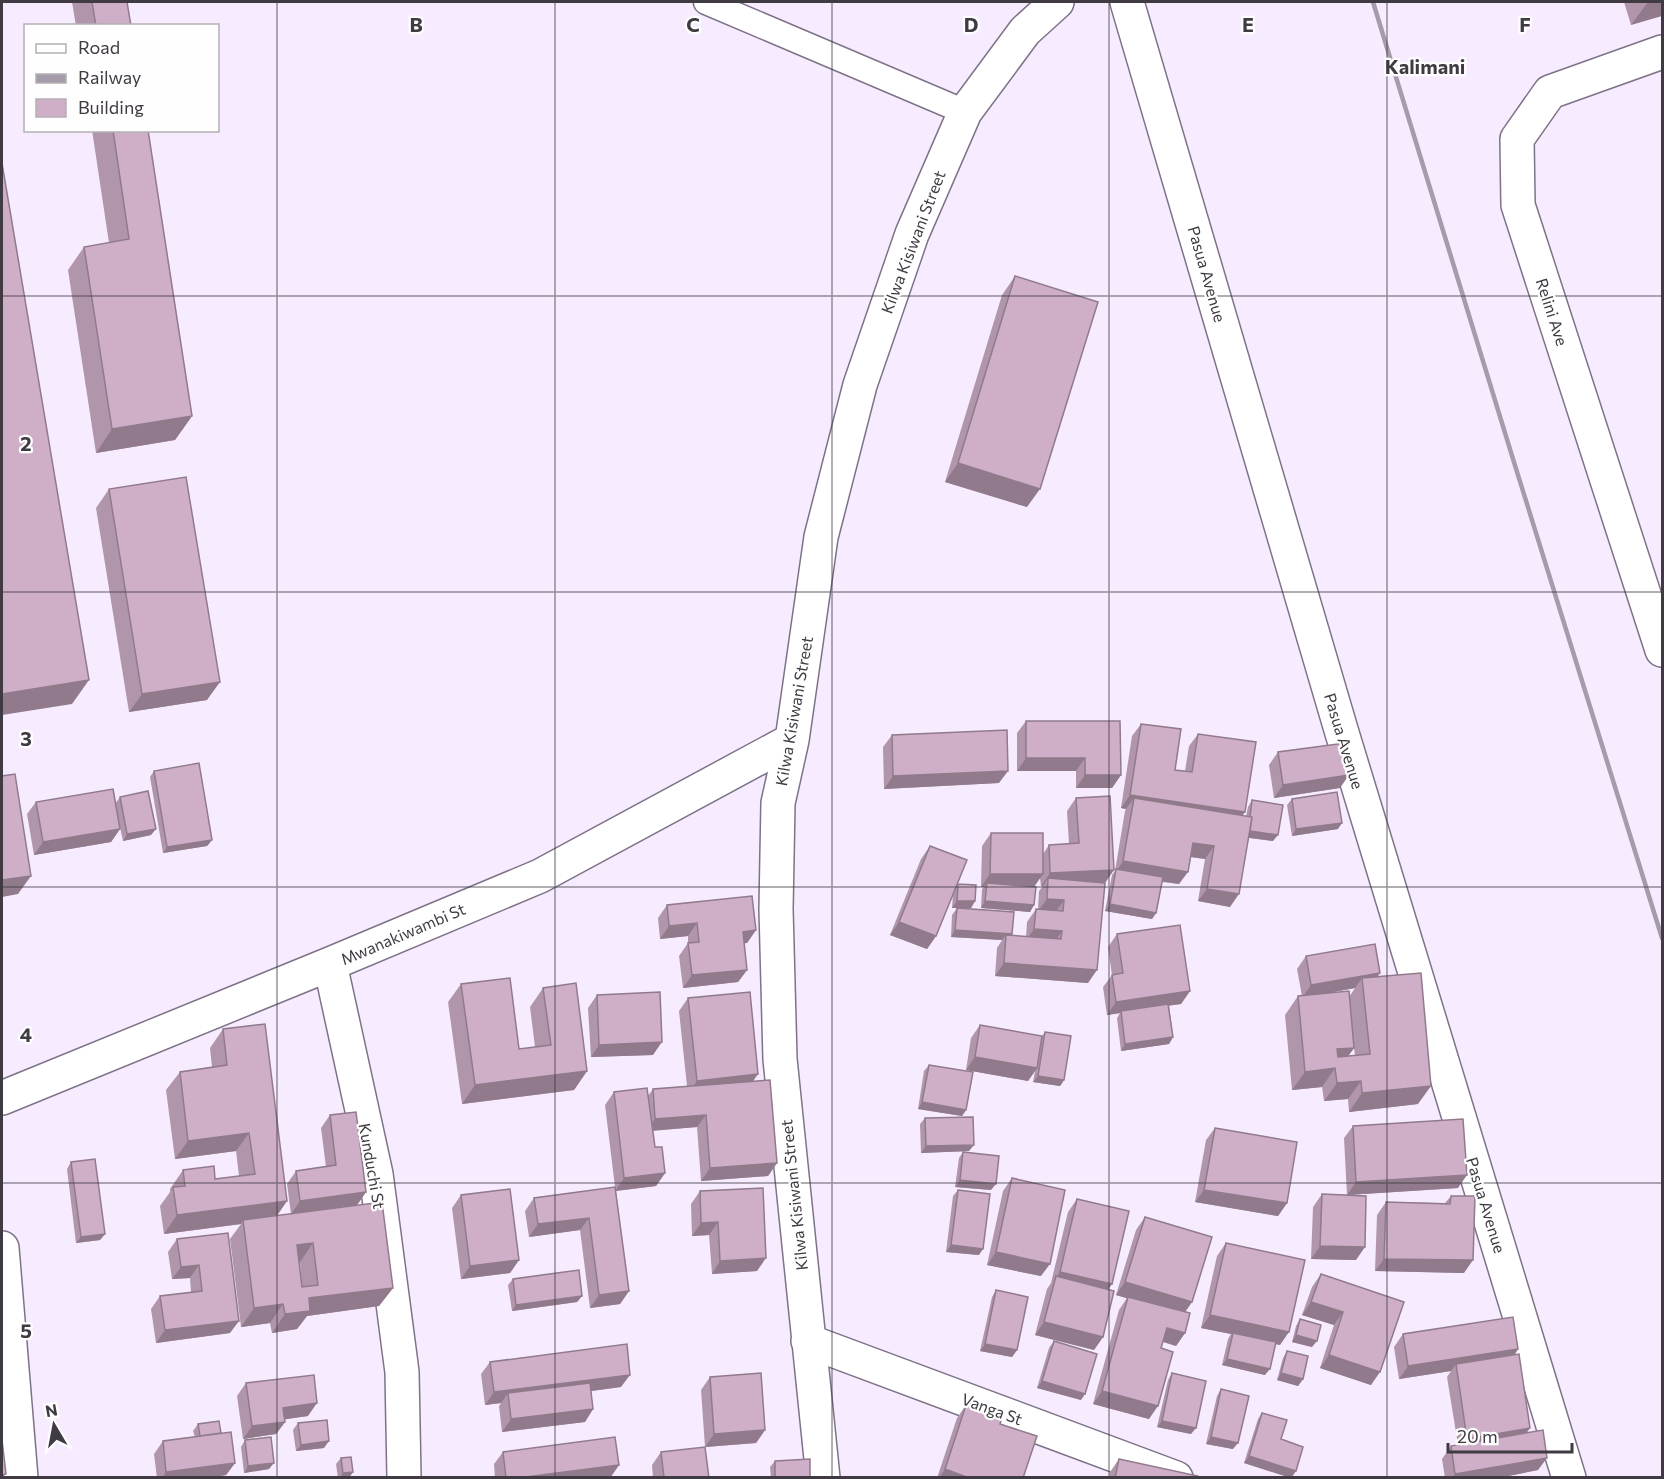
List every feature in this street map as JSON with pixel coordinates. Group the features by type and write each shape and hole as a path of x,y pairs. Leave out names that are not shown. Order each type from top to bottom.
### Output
{"street":[{"name":"Kilwa Kisiwani Street","path":"824,1478 780,1059 777,909 778,803 792,740 821,537 860,385 912,234 965,112 1025,31 1057,2"},
{"name":"Pasua Avenue","path":"1127,2 1342,733 1569,1478"},
{"name":"Relini Ave","path":"1662,52 1550,92 1516,139 1518,205 1662,650"},
{"name":"Mwanakiwambi St","path":"2,1098 540,876 792,740"},
{"name":"Kunduchi St","path":"330,964 376,1174 402,1372 404,1478"},
{"path":"2,1248 21,1478"},
{"name":"Vanga St","path":"808,1341 1176,1478"}],"lane":[{"path":"706,2 965,112"}],"building":[{"path":"92,2 127,2 131,24 96,24"},
{"path":"113,132 148,132 192,416 112,429 84,247 129,239"},
{"path":"2,163 89,680 2,694"},
{"path":"1015,276 1098,302 1040,489 958,463"},
{"path":"186,477 220,682 142,694 109,489"},
{"path":"1026,721 1120,721 1121,775 1085,775 1085,758 1026,758"},
{"path":"1141,724 1181,729 1175,770 1192,772 1198,734 1256,742 1245,812 1130,795"},
{"path":"1007,730 1008,771 893,776 892,735"},
{"path":"1345,743 1349,775 1283,785 1278,752"},
{"path":"199,763 212,840 167,847 154,771"},
{"path":"15,774 31,876 2,880 2,776"},
{"path":"113,789 120,829 43,842 36,802"},
{"path":"148,791 156,829 127,834 120,797"},
{"path":"1337,792 1342,823 1296,829 1292,799"},
{"path":"1110,796 1114,870 1050,873 1049,845 1079,843 1076,798"},
{"path":"1134,798 1252,817 1239,894 1207,889 1214,846 1193,843 1188,872 1123,861"},
{"path":"1252,800 1283,805 1278,835 1250,831"},
{"path":"991,833 1043,833 1043,874 990,874"},
{"path":"930,846 967,860 936,936 899,922"},
{"path":"1116,869 1163,877 1156,913 1110,904"},
{"path":"1048,878 1105,883 1097,970 1004,963 1006,935 1061,939 1062,931 1034,929 1036,909 1063,911 1064,900 1047,899"},
{"path":"987,883 1036,887 1034,905 985,901"},
{"path":"958,884 976,885 975,901 957,901"},
{"path":"752,896 756,930 743,932 747,970 692,975 688,943 699,942 697,923 669,926 667,905"},
{"path":"957,908 1014,912 1012,934 955,930"},
{"path":"1180,925 1190,991 1116,1002 1112,975 1123,973 1117,934"},
{"path":"1375,944 1380,973 1311,985 1306,956"},
{"path":"1421,973 1431,1086 1362,1093 1361,1081 1337,1083 1335,1068 1305,1072 1298,996 1349,991 1354,1048 1337,1049 1338,1057 1370,1054 1362,978"},
{"path":"510,978 519,1049 551,1045 543,988 576,983 587,1071 475,1085 461,984"},
{"path":"660,992 662,1042 599,1045 597,995"},
{"path":"750,992 758,1074 697,1081 688,998"},
{"path":"1168,1004 1173,1037 1125,1044 1121,1011"},
{"path":"265,1024 287,1201 177,1215 173,1187 185,1186 183,1170 214,1166 215,1179 255,1174 249,1133 188,1141 180,1072 227,1065 223,1029"},
{"path":"980,1025 1042,1036 1037,1068 975,1057"},
{"path":"1045,1032 1071,1036 1064,1080 1038,1076"},
{"path":"929,1065 973,1072 966,1110 922,1102"},
{"path":"770,1080 777,1163 710,1168 706,1115 655,1119 653,1089"},
{"path":"647,1088 655,1147 662,1147 665,1173 624,1178 614,1092"},
{"path":"356,1112 366,1192 300,1201 296,1171 336,1165 330,1115"},
{"path":"973,1117 974,1145 926,1146 925,1118"},
{"path":"1463,1119 1467,1175 1356,1182 1353,1126"},
{"path":"1215,1128 1297,1142 1287,1203 1204,1190"},
{"path":"963,1152 999,1156 996,1184 960,1180"},
{"path":"95,1159 105,1234 81,1237 71,1162"},
{"path":"1012,1178 1065,1190 1050,1264 996,1252"},
{"path":"615,1187 629,1291 599,1295 589,1218 538,1224 534,1198"},
{"path":"763,1188 766,1258 720,1261 718,1222 701,1223 700,1191"},
{"path":"510,1189 519,1260 470,1266 461,1195"},
{"path":"958,1190 990,1194 983,1249 951,1245"},
{"path":"1322,1194 1366,1196 1365,1247 1320,1246"},
{"path":"1451,1196 1475,1196 1473,1260 1384,1259 1386,1202 1450,1204"},
{"path":"1077,1199 1129,1211 1112,1284 1060,1272"},
{"path":"382,1202 393,1288 309,1298 310,1311 285,1314 283,1304 254,1308 243,1220","holes":["313,1243 318,1285 302,1287 297,1245"]},
{"path":"1145,1217 1212,1237 1192,1302 1125,1282"},
{"path":"228,1233 239,1321 165,1330 160,1296 202,1291 199,1265 181,1267 177,1239"},
{"path":"1226,1243 1305,1260 1289,1332 1210,1315"},
{"path":"579,1270 582,1296 516,1305 513,1279"},
{"path":"1321,1274 1404,1302 1380,1372 1329,1355 1343,1312 1311,1302"},
{"path":"1056,1276 1114,1291 1103,1337 1044,1322"},
{"path":"996,1290 1028,1297 1017,1350 985,1344"},
{"path":"1128,1297 1190,1313 1185,1333 1167,1328 1161,1348 1173,1352 1158,1406 1102,1391"},
{"path":"1513,1317 1518,1349 1408,1366 1403,1334"},
{"path":"1300,1319 1321,1325 1317,1341 1296,1335"},
{"path":"1233,1333 1276,1342 1270,1369 1227,1359"},
{"path":"1054,1341 1097,1354 1085,1394 1042,1381"},
{"path":"627,1344 630,1375 494,1392 490,1362"},
{"path":"1287,1351 1308,1356 1303,1379 1281,1373"},
{"path":"1519,1354 1530,1428 1467,1439 1456,1364"},
{"path":"761,1373 765,1430 714,1434 710,1377"},
{"path":"1172,1373 1206,1381 1196,1428 1162,1421"},
{"path":"314,1375 317,1403 283,1408 285,1422 252,1426 246,1383"},
{"path":"590,1383 593,1409 511,1419 508,1393"},
{"path":"1221,1389 1249,1396 1238,1443 1211,1437"},
{"path":"966,1405 1002,1417 1000,1424 1037,1436 1023,1478 969,1478 945,1469"},
{"path":"1262,1413 1287,1420 1281,1439 1303,1447 1296,1471 1249,1456"},
{"path":"327,1420 329,1441 301,1445 298,1423"},
{"path":"219,1421 221,1433 200,1436 198,1424"},
{"path":"1543,1430 1547,1458 1455,1474 1451,1446"},
{"path":"231,1432 235,1463 166,1472 163,1441"},
{"path":"271,1437 274,1463 248,1466 245,1440"},
{"path":"615,1437 619,1465 506,1478 503,1452"},
{"path":"2,1440 6,1474 2,1475"},
{"path":"705,1447 709,1478 664,1478 661,1452"},
{"path":"351,1457 353,1472 343,1473 341,1458"},
{"path":"810,1459 810,1478 775,1478 775,1461"},
{"path":"1119,1459 1198,1476 1198,1478 1115,1478"}],"railway":[{"path":"1373,2 1662,938"}],"district":[{"name":"Kalimani","path":"1425,67"}]}
